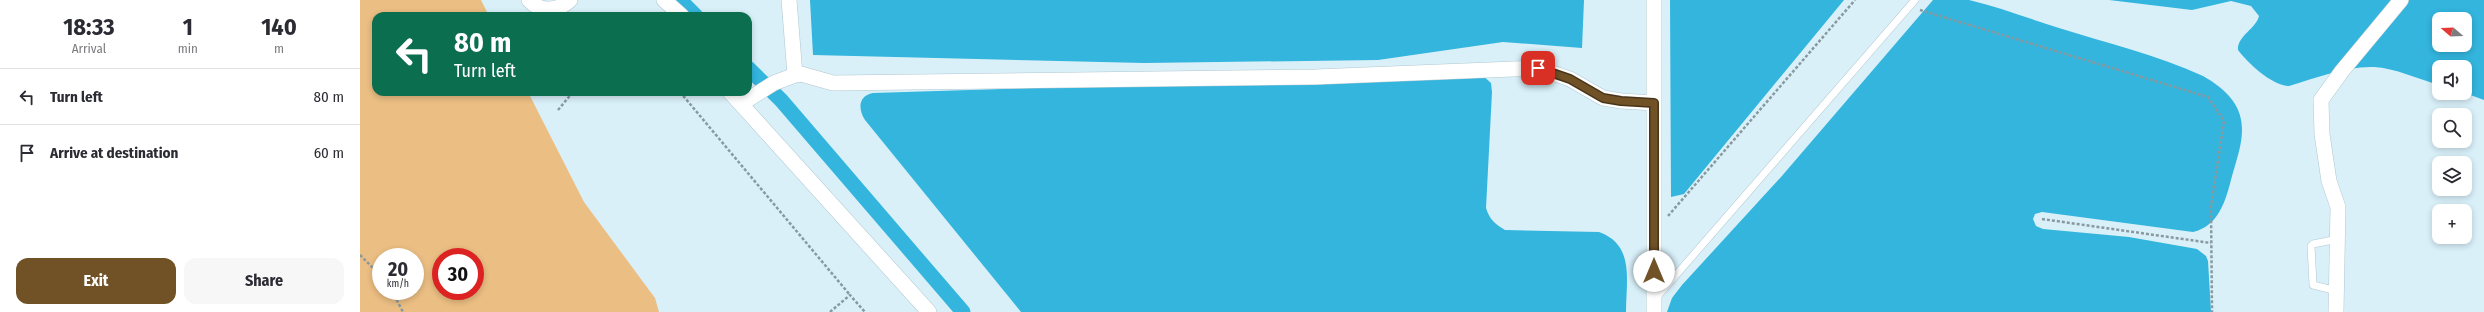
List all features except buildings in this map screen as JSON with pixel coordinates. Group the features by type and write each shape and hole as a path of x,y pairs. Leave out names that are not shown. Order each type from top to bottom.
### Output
{"street":[{"path":"529,0 534,6 550,10 564,6 570,0"},
{"path":"664,0 678,12"},
{"path":"789,0 794,75"},
{"path":"1654,0 1654,306"},
{"path":"2336,312 2338,207 2329,181 2322,134 2321,100 2342,71 2402,0"},
{"path":"741,104 774,83 794,75 801,74 833,83 1315,77 1538,68 1570,79 1603,98 1621,101 1654,103"},
{"path":"734,96 929,312"}],"lane":[{"path":"1654,306 1915,0"},
{"path":"2337,292 2313,285 2312,244 2338,239"}],"path":[{"path":"1654,227 1672,214 1855,0"},
{"path":"1910,7 2208,97 2224,121 2211,206 2212,312"},
{"path":"558,110 570,96"},
{"path":"683,96 865,312"},
{"path":"2042,219 2211,243"},
{"path":"360,255 372,267"},
{"path":"830,312 850,295"},
{"path":"397,300 403,312"}],"shaded area":[{"path":"360,0 481,0 487,12 372,12 372,96 530,96 584,202 655,298 659,312 360,312"}],"water":[{"path":"810,0 1584,0 1582,48 1503,42 1378,60 1144,63 813,55"},
{"path":"1670,0 1844,0 1684,194 1671,197"},
{"path":"1933,0 1969,0 2150,56 2203,76 2220,87 2230,97 2238,110 2241,119 2242,138 2240,148 2224,203 2215,218 2202,229 2193,232 2042,212 2035,214 2033,219 2036,226 2043,229 2129,237 2197,249 2206,256 2208,261 2211,312 1667,312 1672,298 1682,285 1781,177"},
{"path":"2109,0 2484,0 2484,100 2472,96 2472,60 2432,60 2432,83 2382,68 2363,67 2341,70 2289,86 2282,85 2261,73 2238,50 2240,41 2254,25 2259,16 2251,6 2231,1 2192,10"},
{"path":"1481,74 1491,83 1492,92 1486,208 1489,216 1496,224 1505,230 1599,232 1610,238 1618,245 1626,265 1626,312 1021,312 865,120 860,107 864,97 873,93"}],"waterway":[{"path":"680,0 692,12"},
{"path":"752,72 781,100 963,312"}],"route":[{"path":"1538,68 1554,72 1570,79 1603,98 1621,101 1654,103 1654,271"}]}
